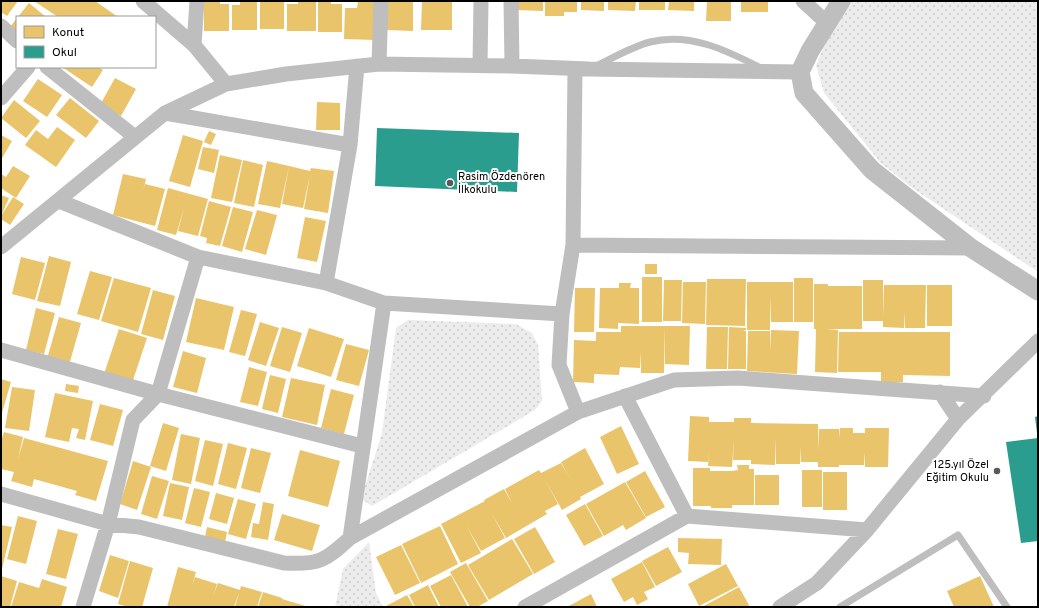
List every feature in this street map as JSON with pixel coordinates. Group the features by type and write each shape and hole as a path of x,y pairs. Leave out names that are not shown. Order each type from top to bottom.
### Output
{"street":[{"path":"143,1 194,45 226,84"},
{"path":"194,45 197,1"},
{"path":"379,64 381,1"},
{"path":"480,65 481,1"},
{"path":"511,1 512,66"},
{"path":"802,1 827,23"},
{"path":"841,1 810,51 800,72 804,93 872,170 971,248 1038,291"},
{"path":"1,26 16,40"},
{"path":"1,247 165,114 226,84 286,74 379,64 800,72"},
{"path":"326,283 350,145 357,66"},
{"path":"1,98 27,68"},
{"path":"48,68 135,137"},
{"path":"578,412 559,366 562,314 573,245 582,69"},
{"path":"165,114 350,145"},
{"path":"59,201 198,257 326,283 384,303 562,314"},
{"path":"573,245 971,248"},
{"path":"83,607 108,524 133,420 158,394 198,257"},
{"path":"350,538 362,446 384,303"},
{"path":"780,607 817,583 867,530 958,419 984,396 1038,341"},
{"path":"1,350 158,394 362,446"},
{"path":"1,494 108,524 139,526 284,563 305,564 329,557 350,538 578,412 674,380 738,378 984,396"},
{"path":"940,392 958,419"},
{"path":"625,396 687,516"},
{"path":"525,607 687,516 867,530"}],"lane":[{"path":"582,69 650,42 675,40 702,42 733,54 768,72"},
{"path":"840,607 958,535 1007,607"}],"shaded area":[{"path":"848,1 1038,1 1038,272 911,187 881,163 824,93 816,65 829,34"},
{"path":"408,320 516,324 532,333 538,345 542,401 535,410 372,506 361,499 382,433 396,328"},
{"path":"369,542 376,593 383,607 335,607 343,569"}],"building: Konut":[{"path":"1,1 18,1 7,16 1,12"},
{"path":"34,1 95,1 117,16 56,16"},
{"path":"204,1 220,1 220,4 229,4 229,31 204,31"},
{"path":"240,1 257,1 257,30 232,30 232,5 240,5"},
{"path":"260,1 284,1 284,29 260,29"},
{"path":"298,1 316,1 316,31 287,31 287,4 298,4"},
{"path":"318,1 331,1 331,4 342,4 342,32 318,32"},
{"path":"358,1 375,1 375,40 344,39 345,8 357,8"},
{"path":"386,1 413,1 413,31 386,30"},
{"path":"422,1 452,1 452,30 421,30"},
{"path":"516,1 543,1 543,11 516,10"},
{"path":"545,1 577,1 577,12 564,12 564,16 545,16"},
{"path":"581,1 604,1 604,11 581,10"},
{"path":"608,1 636,1 635,11 608,10"},
{"path":"639,1 665,1 665,10 639,10"},
{"path":"669,1 694,1 694,11 668,10"},
{"path":"707,1 731,1 731,21 706,21"},
{"path":"741,1 768,1 768,12 741,12"},
{"path":"29,3 45,16 19,16"},
{"path":"16,19 16,33 10,27"},
{"path":"64,68 100,68 103,70 92,87"},
{"path":"115,78 136,89 121,116 100,105"},
{"path":"38,79 62,95 47,117 23,101"},
{"path":"70,98 99,121 86,138 56,115"},
{"path":"14,100 40,121 26,138 1,118"},
{"path":"317,102 340,103 340,130 316,130"},
{"path":"57,127 75,140 56,167 25,145 36,130 48,139"},
{"path":"209,131 216,134 211,145 204,142"},
{"path":"1,135 12,141 1,160"},
{"path":"183,135 203,141 190,187 169,181"},
{"path":"203,147 219,150 214,173 198,169"},
{"path":"220,155 242,160 232,202 211,198"},
{"path":"243,160 263,165 254,207 234,203"},
{"path":"267,161 289,166 280,208 258,204"},
{"path":"13,166 30,176 16,198 1,188 1,174 6,177"},
{"path":"289,166 310,171 311,168 334,171 328,213 304,209 310,175 303,208 282,204"},
{"path":"123,174 146,179 143,191 145,184 165,189 155,226 113,215"},
{"path":"168,188 208,199 198,236 178,231 184,208 176,235 157,230"},
{"path":"1,195 9,198 1,216"},
{"path":"13,197 24,204 10,225 1,219 1,216"},
{"path":"209,201 231,207 220,246 206,243 207,238 200,236"},
{"path":"233,207 253,212 242,252 222,246"},
{"path":"257,210 277,215 266,255 245,249"},
{"path":"305,217 326,221 317,262 297,258"},
{"path":"49,256 71,262 60,306 37,301"},
{"path":"21,257 45,263 35,300 12,294"},
{"path":"645,264 657,264 657,274 645,274"},
{"path":"90,271 112,277 99,320 77,314"},
{"path":"642,277 662,277 662,322 642,322"},
{"path":"114,278 151,288 138,332 101,321"},
{"path":"794,278 813,278 813,322 794,322"},
{"path":"707,279 746,279 745,326 706,325"},
{"path":"664,280 682,280 681,321 663,321"},
{"path":"863,280 883,280 883,317 884,285 926,285 925,328 905,328 905,312 904,328 883,327 883,321 863,321"},
{"path":"683,282 706,282 705,324 682,323"},
{"path":"747,282 793,282 793,322 771,322 770,296 770,330 747,330"},
{"path":"619,283 631,283 630,288 639,288 639,324 618,323 618,329 599,328 600,288 619,288"},
{"path":"814,284 828,284 828,286 862,286 862,329 827,329 838,330 837,373 815,372 816,329 814,329"},
{"path":"927,285 952,285 952,326 927,326"},
{"path":"575,288 595,288 594,332 574,332"},
{"path":"153,290 175,296 163,340 141,334"},
{"path":"196,298 234,307 224,350 186,342"},
{"path":"36,308 55,313 44,354 26,350"},
{"path":"241,310 257,314 245,356 229,352"},
{"path":"59,317 81,323 69,365 47,359"},
{"path":"260,322 279,328 266,366 248,360"},
{"path":"621,326 665,326 664,373 641,373 641,352 640,368 620,367 619,375 594,374 594,383 573,382 574,340 596,341 596,332 621,332"},
{"path":"665,326 690,326 689,365 665,364"},
{"path":"282,327 302,333 290,372 270,366"},
{"path":"707,327 728,327 727,369 706,369"},
{"path":"729,327 746,328 746,330 743,330 746,331 746,369 728,369"},
{"path":"309,328 344,339 331,377 297,366"},
{"path":"119,329 147,338 132,383 104,374"},
{"path":"771,330 799,331 797,374 747,371 748,331 770,331 770,351"},
{"path":"839,332 950,332 950,376 903,375 903,382 881,382 881,372 838,372"},
{"path":"346,344 369,350 359,386 336,380"},
{"path":"183,351 206,358 197,393 173,387"},
{"path":"249,367 267,372 258,406 240,402"},
{"path":"270,375 286,379 278,413 262,409"},
{"path":"291,378 325,385 317,425 282,417"},
{"path":"1,379 11,382 1,416"},
{"path":"66,384 79,386 78,393 65,391"},
{"path":"12,387 35,390 29,431 5,428"},
{"path":"331,389 354,395 344,434 321,428"},
{"path":"55,393 93,401 85,440 76,438 79,429 72,428 69,442 45,437"},
{"path":"100,404 123,410 113,446 90,440"},
{"path":"690,416 709,417 709,422 734,422 734,418 751,418 751,423 818,424 818,451 819,429 839,429 839,438 840,428 853,428 853,433 865,433 865,428 889,428 888,467 865,467 865,452 864,465 818,467 818,462 801,462 801,447 800,464 776,464 776,438 775,465 751,464 751,460 733,460 734,438 732,467 708,466 709,450 708,462 688,461"},
{"path":"163,423 179,428 166,471 150,466"},
{"path":"621,426 639,464 617,474 600,437"},
{"path":"4,432 23,437 18,459 24,438 108,461 96,501 75,495 77,491 34,479 32,487 11,481 14,472 1,469 1,441"},
{"path":"181,434 200,438 191,484 172,480"},
{"path":"205,440 223,444 213,486 195,481"},
{"path":"228,443 247,448 236,489 218,484"},
{"path":"251,448 271,453 260,493 241,488"},
{"path":"585,448 604,484 580,497 581,499 562,510 544,478 558,504 545,511 547,514 506,538 484,500 504,489 512,503 505,489 539,470 541,473 561,463 570,479 561,462"},
{"path":"300,450 340,461 328,507 288,496"},
{"path":"133,461 151,467 137,510 120,504"},
{"path":"737,465 749,465 749,469 754,469 754,505 732,505 732,508 693,506 693,468 710,468 710,471 732,471 738,470"},
{"path":"802,470 822,470 822,507 802,507"},
{"path":"645,471 665,507 646,517 626,482"},
{"path":"823,472 847,472 847,510 823,510"},
{"path":"755,475 779,475 779,505 755,505"},
{"path":"152,476 169,481 157,519 141,514"},
{"path":"625,482 646,518 626,530 623,525 604,536 586,504"},
{"path":"170,483 189,487 182,520 163,516"},
{"path":"194,488 210,492 201,527 185,523"},
{"path":"216,493 234,498 227,524 209,519"},
{"path":"238,499 256,504 246,539 228,534"},
{"path":"485,501 505,538 481,551 466,525 481,553 461,563 441,524"},
{"path":"263,502 274,504 268,540 251,537 253,523 259,524"},
{"path":"585,504 603,536 584,546 566,515"},
{"path":"282,514 320,525 312,551 274,540"},
{"path":"18,516 37,521 26,564 7,559"},
{"path":"1,525 12,527 2,569 1,569"},
{"path":"440,526 458,564 421,583 402,544"},
{"path":"207,527 227,532 225,542 205,537"},
{"path":"535,527 555,562 534,574 514,539"},
{"path":"58,529 78,534 66,579 46,574"},
{"path":"678,538 722,539 721,565 688,564 689,553 678,552"},
{"path":"512,539 533,574 489,600 468,565"},
{"path":"401,545 420,583 395,595 376,557"},
{"path":"668,547 682,572 656,586 642,561"},
{"path":"110,555 129,561 118,598 99,591"},
{"path":"130,561 153,568 142,607 128,607 118,604"},
{"path":"642,562 655,587 644,592 648,599 637,605 633,597 624,602 611,579"},
{"path":"466,563 488,601 477,607 470,607 450,572"},
{"path":"726,564 738,586 699,606 688,584"},
{"path":"178,567 196,572 192,586 195,577 217,584 213,596 218,583 240,590 234,607 167,607"},
{"path":"451,575 468,607 441,607 430,586"},
{"path":"1,576 17,581 10,607 1,607"},
{"path":"980,576 994,607 954,607 947,591"},
{"path":"42,579 67,587 61,607 11,607 19,582 39,588"},
{"path":"428,585 439,607 415,607 409,595"},
{"path":"241,586 262,592 257,607 235,607"},
{"path":"739,587 750,607 702,607"},
{"path":"263,592 282,599 309,607 258,607"},
{"path":"591,594 597,607 567,607"},
{"path":"407,595 414,607 386,606"}],"building: Okul":[{"path":"377,128 519,133 517,192 375,186"},
{"path":"1038,416 1038,433 1037,433 1035,417"},
{"path":"1038,438 1038,541 1021,543 1006,442"}],"place":[{"name":"Rasim Özdenören İlkokulu","path":"450,183"},
{"name":"125.yıl Özel Eğitim Okulu","path":"997,471"}]}
